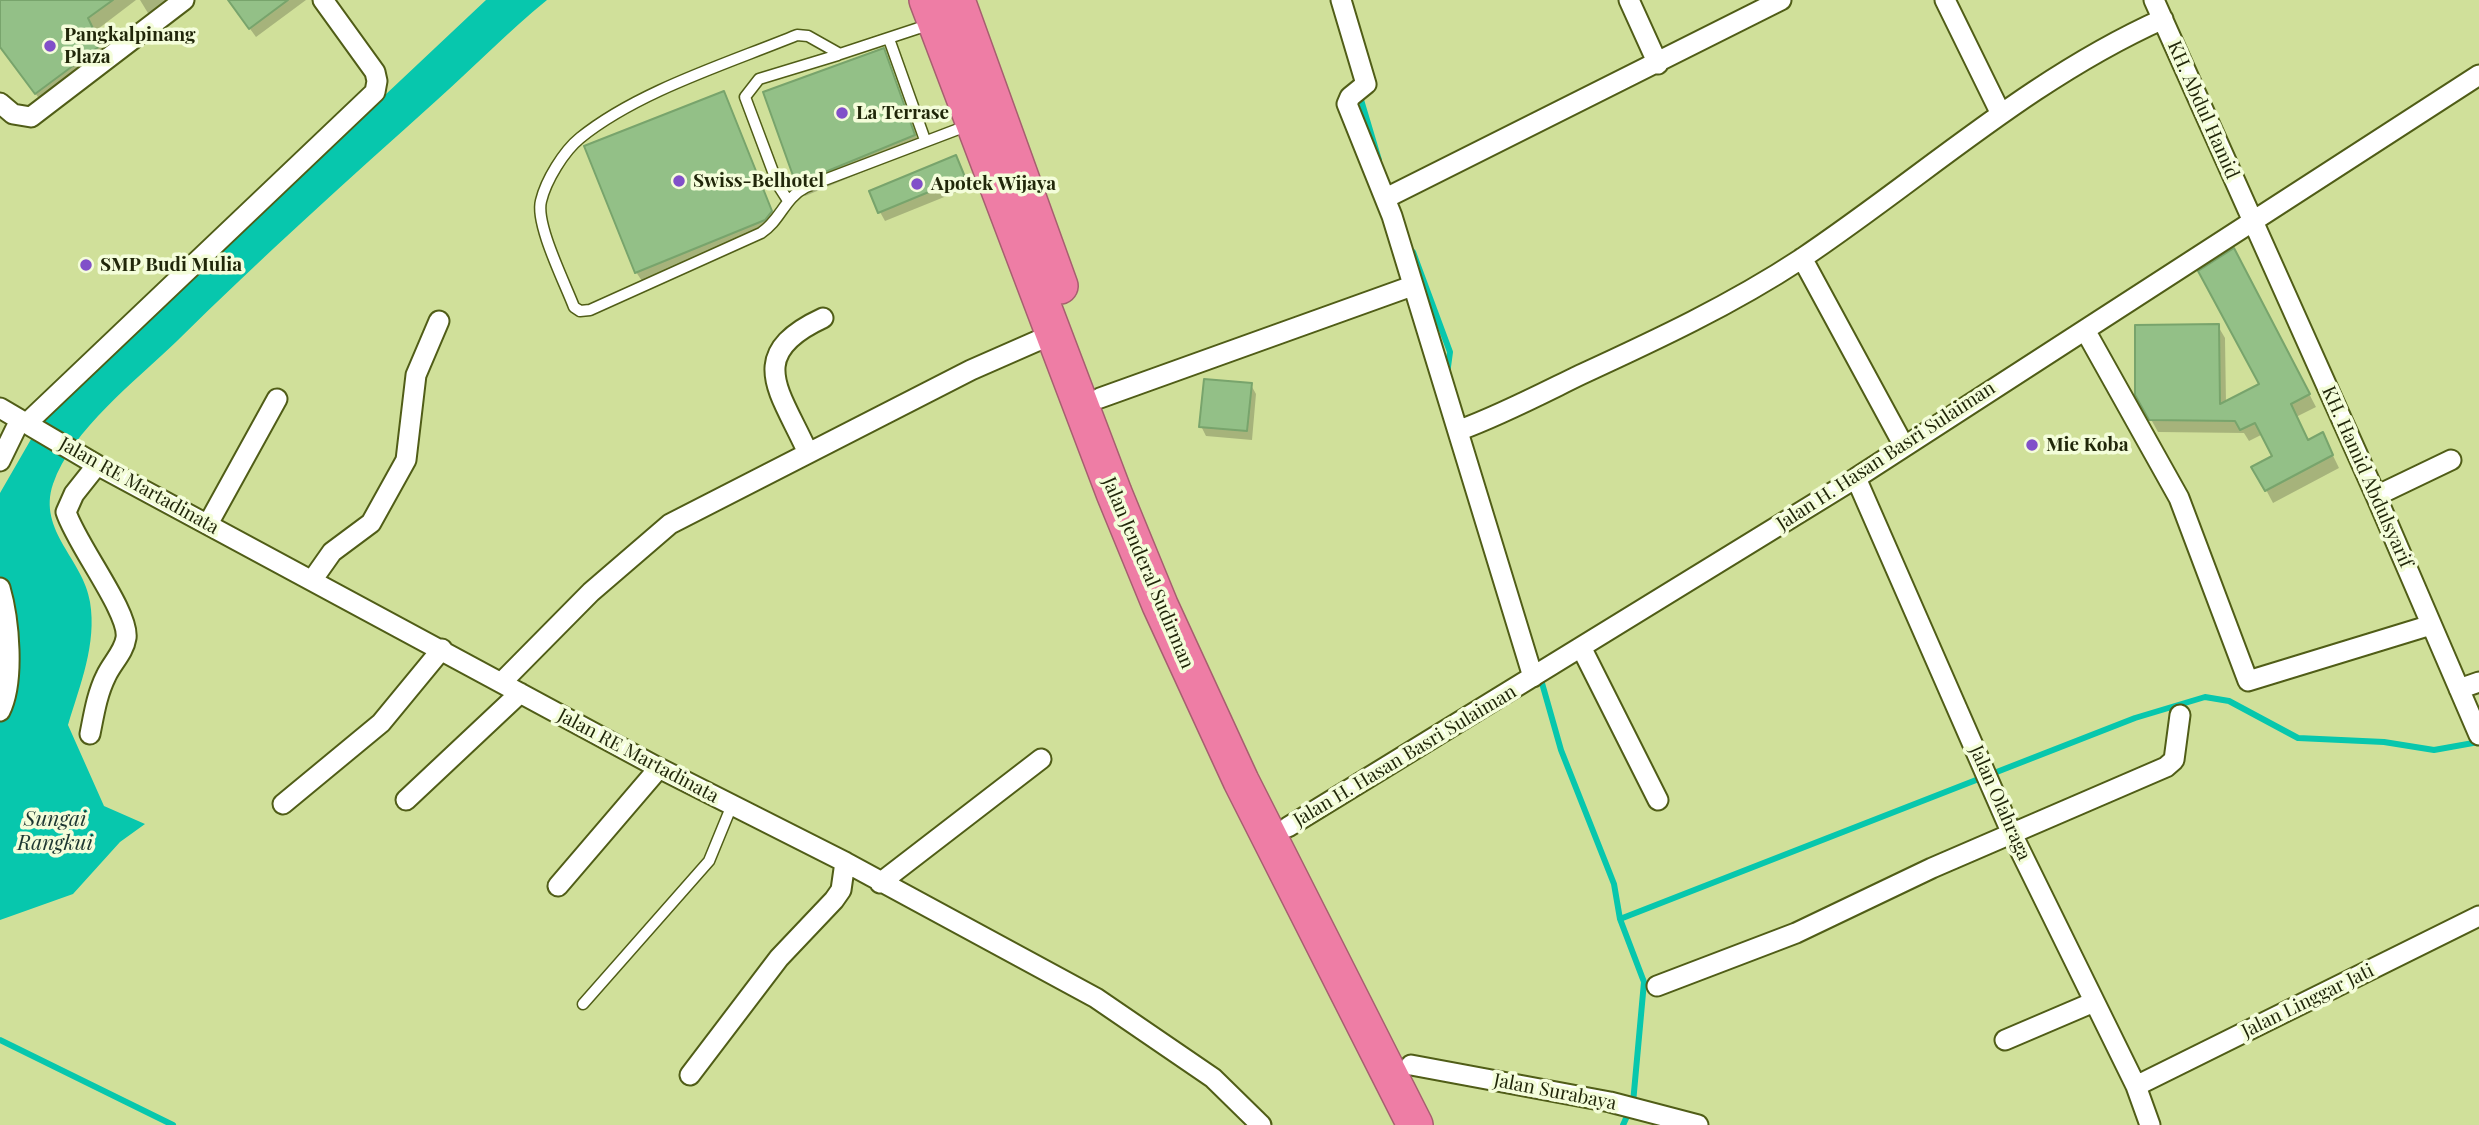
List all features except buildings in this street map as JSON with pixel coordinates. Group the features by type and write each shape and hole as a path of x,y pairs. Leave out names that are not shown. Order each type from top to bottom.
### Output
{"highway":[{"name":"Jalan Jenderal Sudirman","path":"939,8 1213,669 1288,827 1441,1125"},
{"name":"Jalan Jenderal Sudirman","path":"986,120 1053,334 1114,493 1205,706 1415,1125"}],"street":[{"path":"0,103 13,114 31,117 184,0"},
{"path":"0,461 25,423 374,92 377,81 375,72 323,0"},
{"path":"1341,0 1364,74 1357,93 1347,102 1348,110 1392,195 1412,286 1466,428 1539,674"},
{"path":"1629,0 1658,64"},
{"path":"1392,195 1658,64 1749,8 1782,0"},
{"path":"1945,0 2000,112"},
{"name":"KH. Abdul Hamid","path":"2154,0 2253,220"},
{"path":"1466,428 1681,328 1802,258 2000,112 2112,44 2163,19"},
{"name":"Jalan H. Hasan Basri Sulaiman","path":"1288,827 1582,649 1856,478 2479,75"},
{"name":"KH. Hamid Abdulsyarif","path":"2253,220 2477,730"},
{"path":"1802,258 1905,446"},
{"path":"1100,398 1412,286"},
{"path":"808,453 775,379 773,365 775,355 786,341 802,328 823,318"},
{"path":"313,579 332,552 371,523 406,460 416,375 439,321"},
{"path":"2085,330 2179,498 2248,681 2431,625"},
{"path":"502,682 590,592 659,531 971,370 1053,334"},
{"path":"208,524 277,399"},
{"name":"Jalan RE Martadinata","path":"0,408 97,465 313,579 659,768 845,862 1107,1005 1213,1078 1261,1125"},
{"path":"2376,496 2451,460"},
{"path":"90,734 104,678 124,645 127,634 121,611 107,592 66,512 74,494 97,465"},
{"name":"Jalan Olahraga","path":"1856,478 2012,834 2136,1086 2150,1125"},
{"path":"0,588 8,631 7,673 0,711"},
{"path":"283,804 381,723 442,649"},
{"path":"1582,649 1658,800"},
{"path":"2459,689 2479,682"},
{"path":"405,800 520,693"},
{"path":"1657,986 1796,933 1932,868 2170,764 2174,761 2180,715"},
{"path":"880,883 1041,759"},
{"path":"558,886 659,768"},
{"path":"690,1075 779,958 834,900 843,884 845,862"},
{"name":"Jalan Linggar Jati","path":"2136,1086 2479,916"},
{"path":"2005,1040 2094,1002"},
{"name":"Jalan Surabaya","path":"1411,1065 1610,1102 1698,1125"}],"lane":[{"path":"787,199 778,185 745,97 759,79 889,38 939,8"},
{"path":"840,54 808,36 797,35 732,58 634,105 579,138 564,158 540,202 542,222 574,307 580,311 590,310 761,233 772,226 787,199 806,187 925,139 986,120"},
{"path":"889,38 925,139"},
{"path":"583,1004 709,861 732,805"}],"water":[{"name":"Sungai Rangkui","path":"486,0 547,0 306,219 125,389 90,425 62,464 53,484 51,516 56,531 86,587 92,618 86,664 68,725 104,806 145,824 120,842 73,894 0,920 0,720 10,614 0,576 0,493 45,415"}],"waterway":[{"path":"1359,93 1379,160"},
{"path":"1413,252 1450,352 1447,374"},
{"path":"1540,676 1561,750 1614,884 1620,919 1644,982 1633,1103 1623,1125"},
{"path":"1620,919 2135,718 2205,697 2229,701 2298,738 2384,742 2434,750 2479,742"},
{"path":"0,1040 173,1125"}],"place":[{"name":"Pangkalpinang Plaza","path":"50,46"},
{"name":"La Terrase","path":"842,113"},
{"name":"Swiss-Belhotel","path":"679,181"},
{"name":"Apotek Wijaya","path":"917,184"},
{"name":"SMP Budi Mulia","path":"86,265"},
{"name":"Mie Koba","path":"2032,445"}]}
